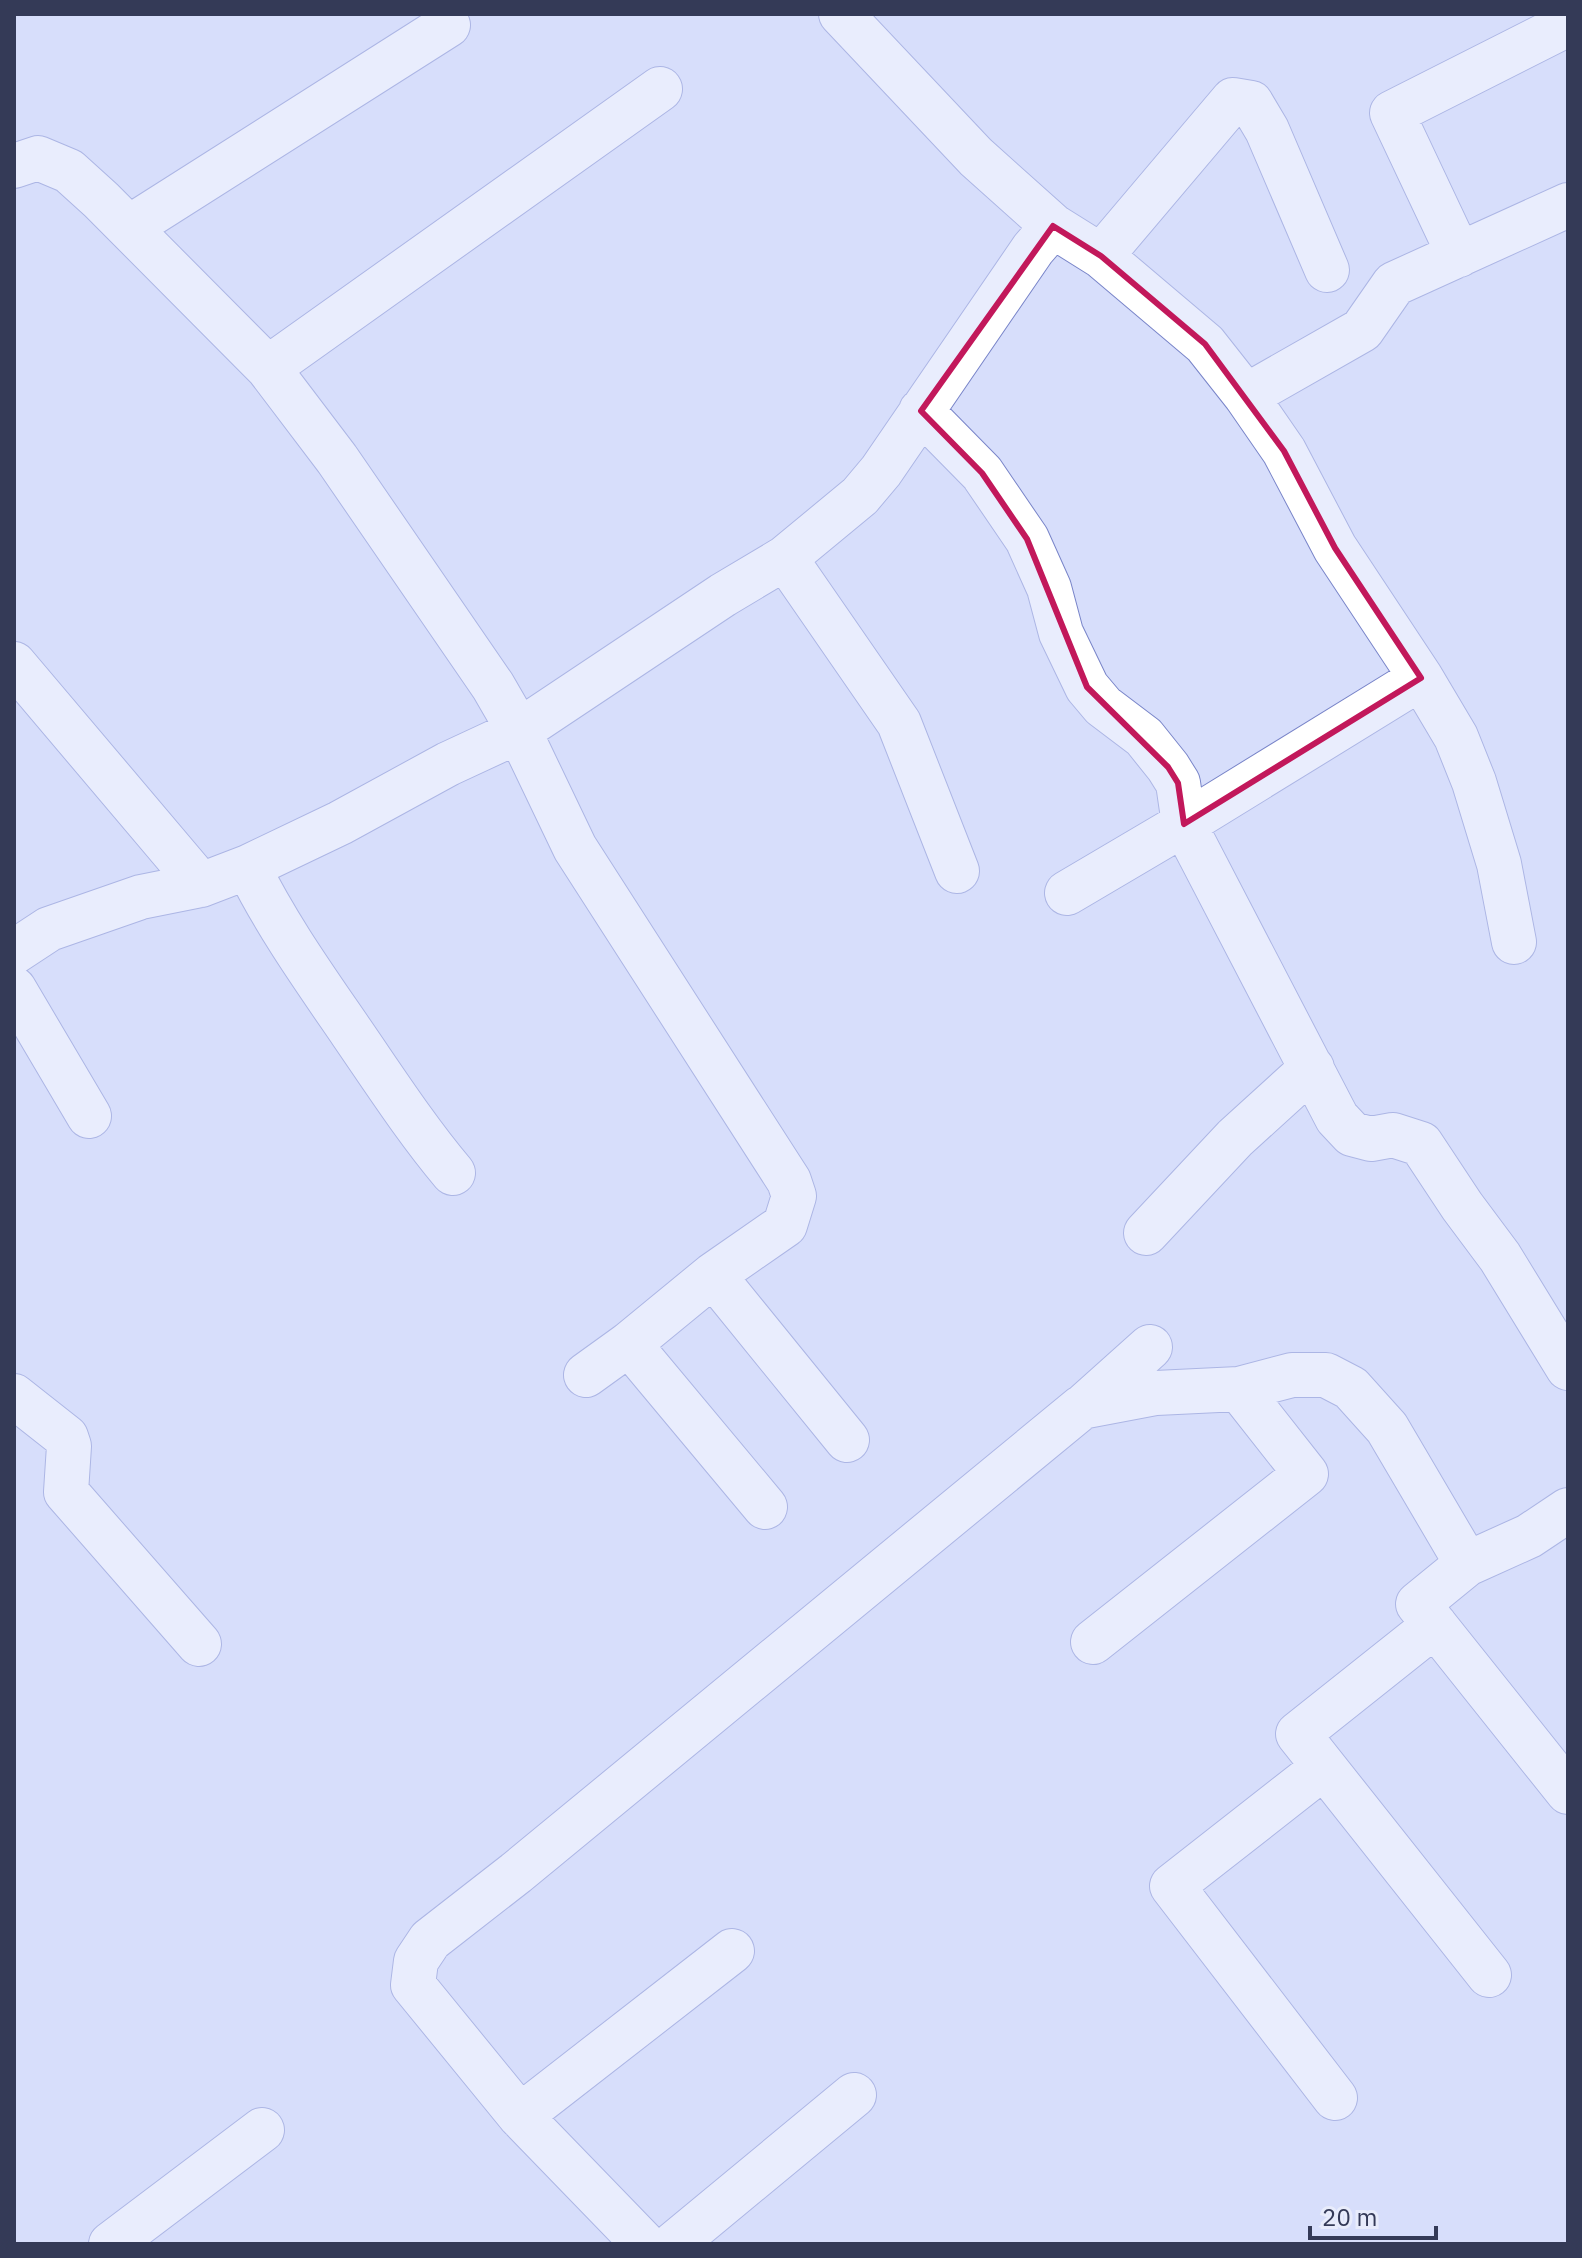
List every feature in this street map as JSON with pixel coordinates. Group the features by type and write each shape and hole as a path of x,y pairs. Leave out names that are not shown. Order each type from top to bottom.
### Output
{"street":[{"path":"841,14 976,157 1053,226 1101,256 1205,344 1246,396 1284,451 1335,548 1456,737 1474,782 1499,864 1514,942"},
{"path":"1459,255 1392,113 1568,24"},
{"path":"130,227 448,25"},
{"path":"268,368 660,89"},
{"path":"1101,256 1233,100 1251,103 1267,130 1327,270"},
{"path":"14,166 38,158 69,171 130,227 268,368 308,418 493,686 519,731 575,848 789,1181 794,1196 785,1225 713,1275 586,1375"},
{"path":"1246,396 1362,330 1394,284 1568,205"},
{"path":"14,952 49,929 141,897 201,885 248,867 340,823 448,764 519,731 723,595 785,558 860,496 881,471 1033,249 1053,226"},
{"path":"921,411 982,473 1027,539 1049,588 1061,633 1087,687 1103,706 1144,737 1178,783 1184,824 1337,1118 1352,1134 1371,1139 1393,1135 1421,1144 1500,1257 1568,1368"},
{"path":"785,558 899,723 957,871"},
{"path":"14,664 201,885"},
{"path":"1067,893 1421,678"},
{"path":"248,867 265,901 311,974 425,1140 453,1173"},
{"path":"14,989 89,1116"},
{"path":"1146,1233 1235,1138 1312,1068"},
{"path":"713,1275 847,1440"},
{"path":"629,1344 765,1507"},
{"path":"644,2244 520,2116 413,1985 416,1961 430,1940 1082,1407 1150,1347"},
{"path":"1082,1407 1156,1393 1239,1389 1292,1375 1326,1375 1351,1388 1387,1428 1467,1564"},
{"path":"1093,1642 1306,1474 1239,1389"},
{"path":"14,1396 66,1437 69,1446 66,1492 199,1644"},
{"path":"1568,1510 1529,1536 1467,1564 1418,1604 1568,1792"},
{"path":"1435,1625 1298,1734 1489,1975"},
{"path":"1324,1767 1172,1886 1335,2098"},
{"path":"520,2116 732,1951"},
{"path":"674,2244 854,2095"},
{"path":"111,2244 262,2130"}],"highlighted area":[{"path":"1053,226 1101,256 1205,344 1284,451 1335,548 1421,678 1184,824 1178,783 1168,767 1087,687 1027,539 982,473 921,411"}]}
